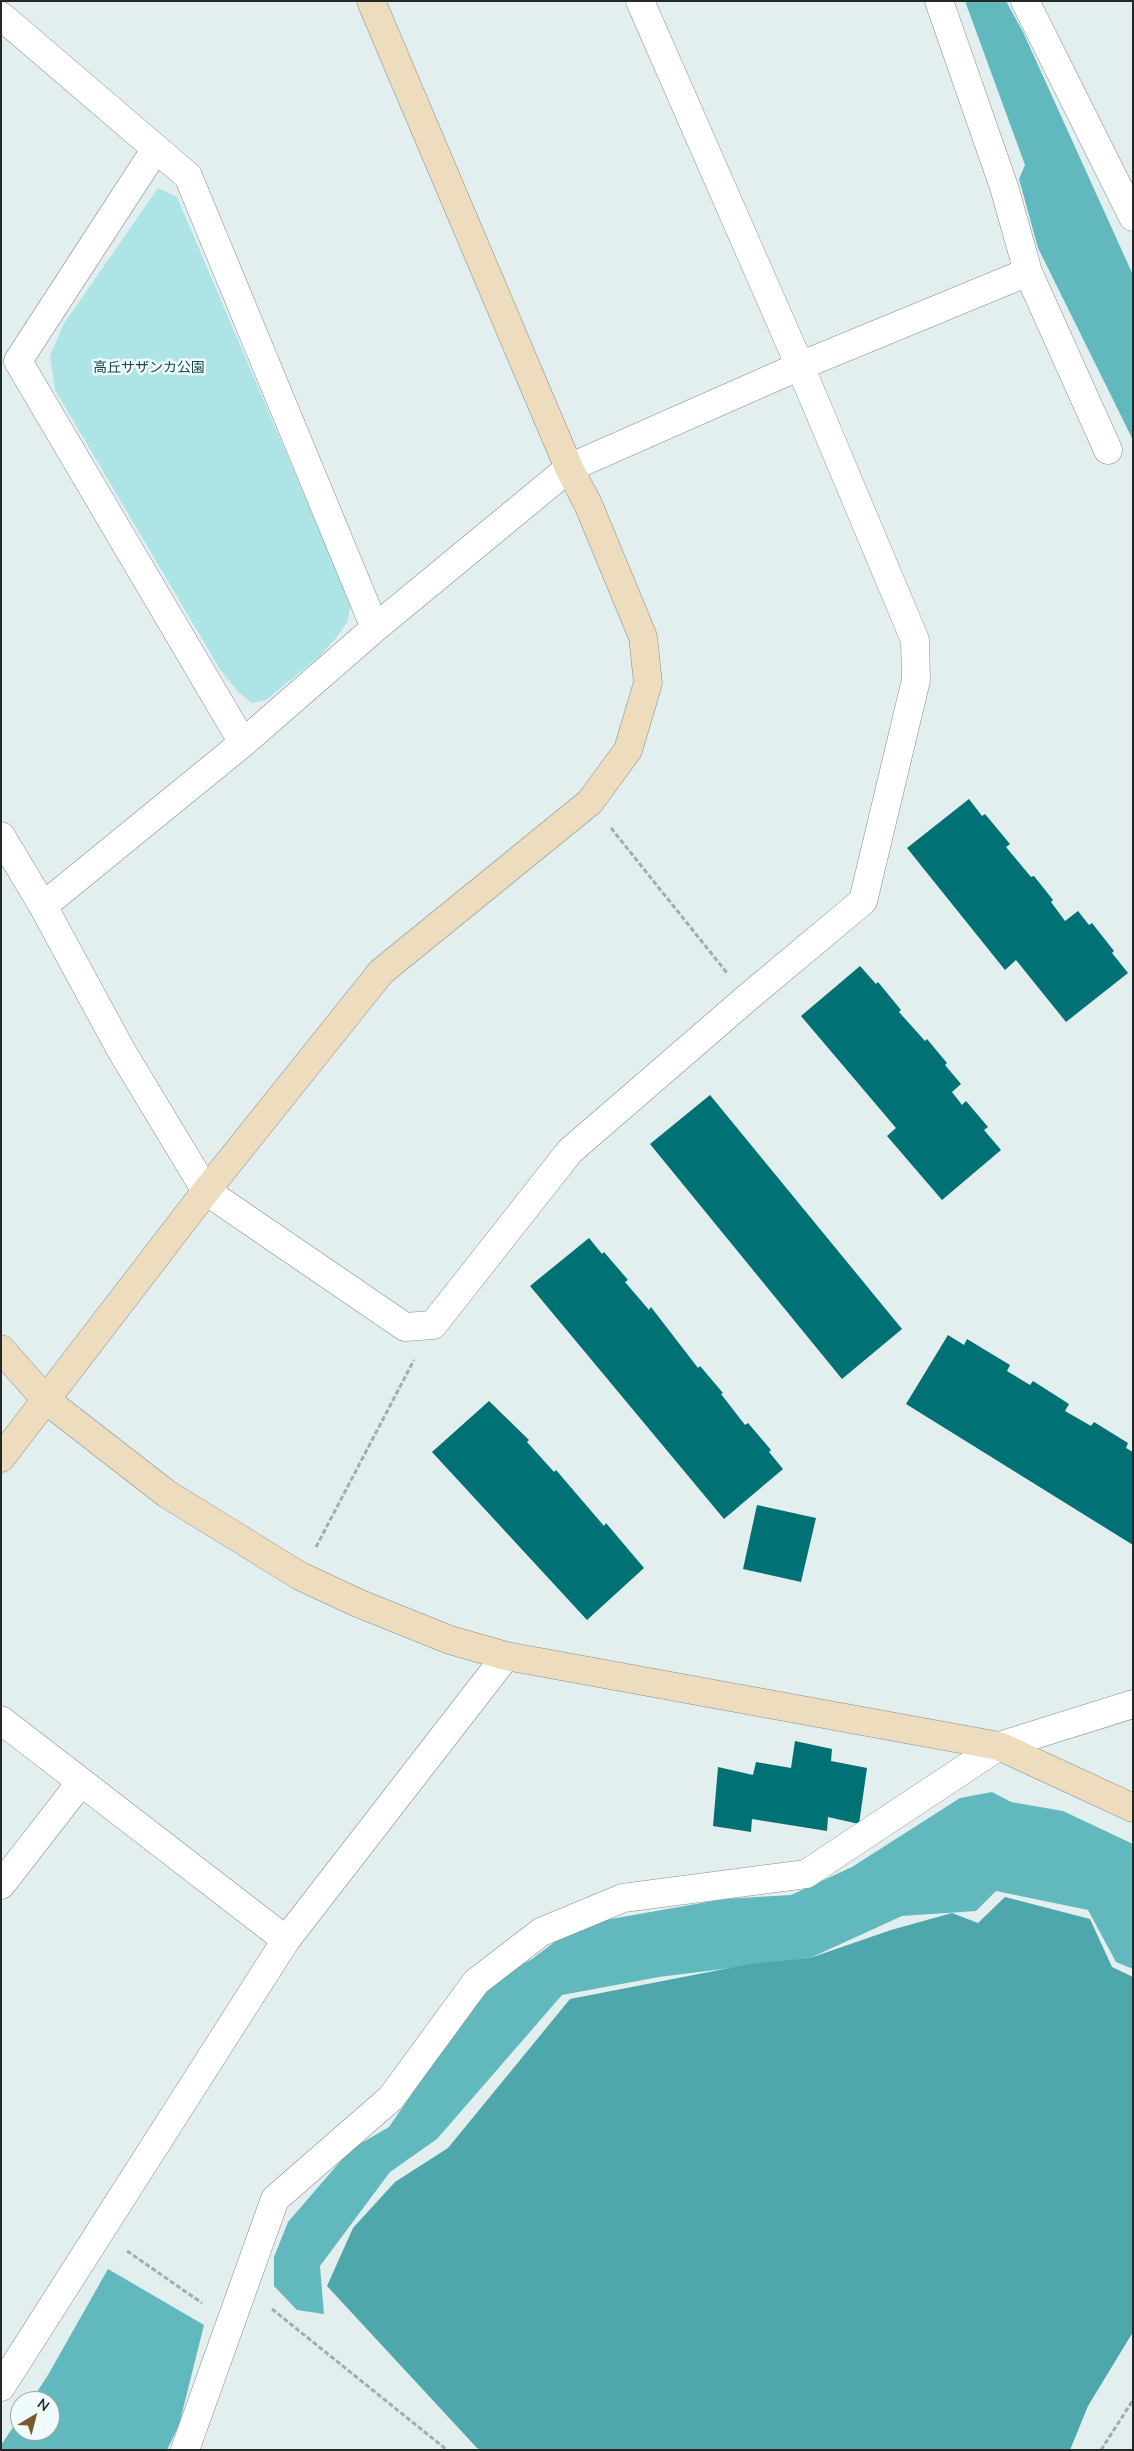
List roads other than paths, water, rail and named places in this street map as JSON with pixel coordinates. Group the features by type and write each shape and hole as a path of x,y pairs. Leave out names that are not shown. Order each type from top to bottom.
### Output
{"street":[{"path":"1,1458 206,1191 381,972 590,802 628,750 648,683 644,637 588,504 569,468 371,1"},
{"path":"1,836 43,906 121,1050 206,1191 405,1327 433,1325 570,1151 747,998 863,901 916,680 915,640 800,366 640,1"},
{"path":"939,1 1004,187 1028,272 1108,450"},
{"path":"1025,1 1133,218"},
{"path":"1,16 155,150 188,176 375,628"},
{"path":"155,150 18,361 242,743"},
{"path":"43,906 242,743 375,628 569,468 800,366 1028,272"},
{"path":"1,1350 46,1400 167,1494 300,1576 358,1603 450,1640 506,1656 999,1746 1133,1808"},
{"path":"1,2387 286,1940 506,1656"},
{"path":"185,2450 275,2198 391,2098 476,1982 541,1932 623,1898 806,1874 999,1746 1133,1704"},
{"path":"1,1720 286,1940"},
{"path":"1,1885 81,1782"}],"park label":[{"name":"高丘サザンカ公園","path":"149,368"}]}
